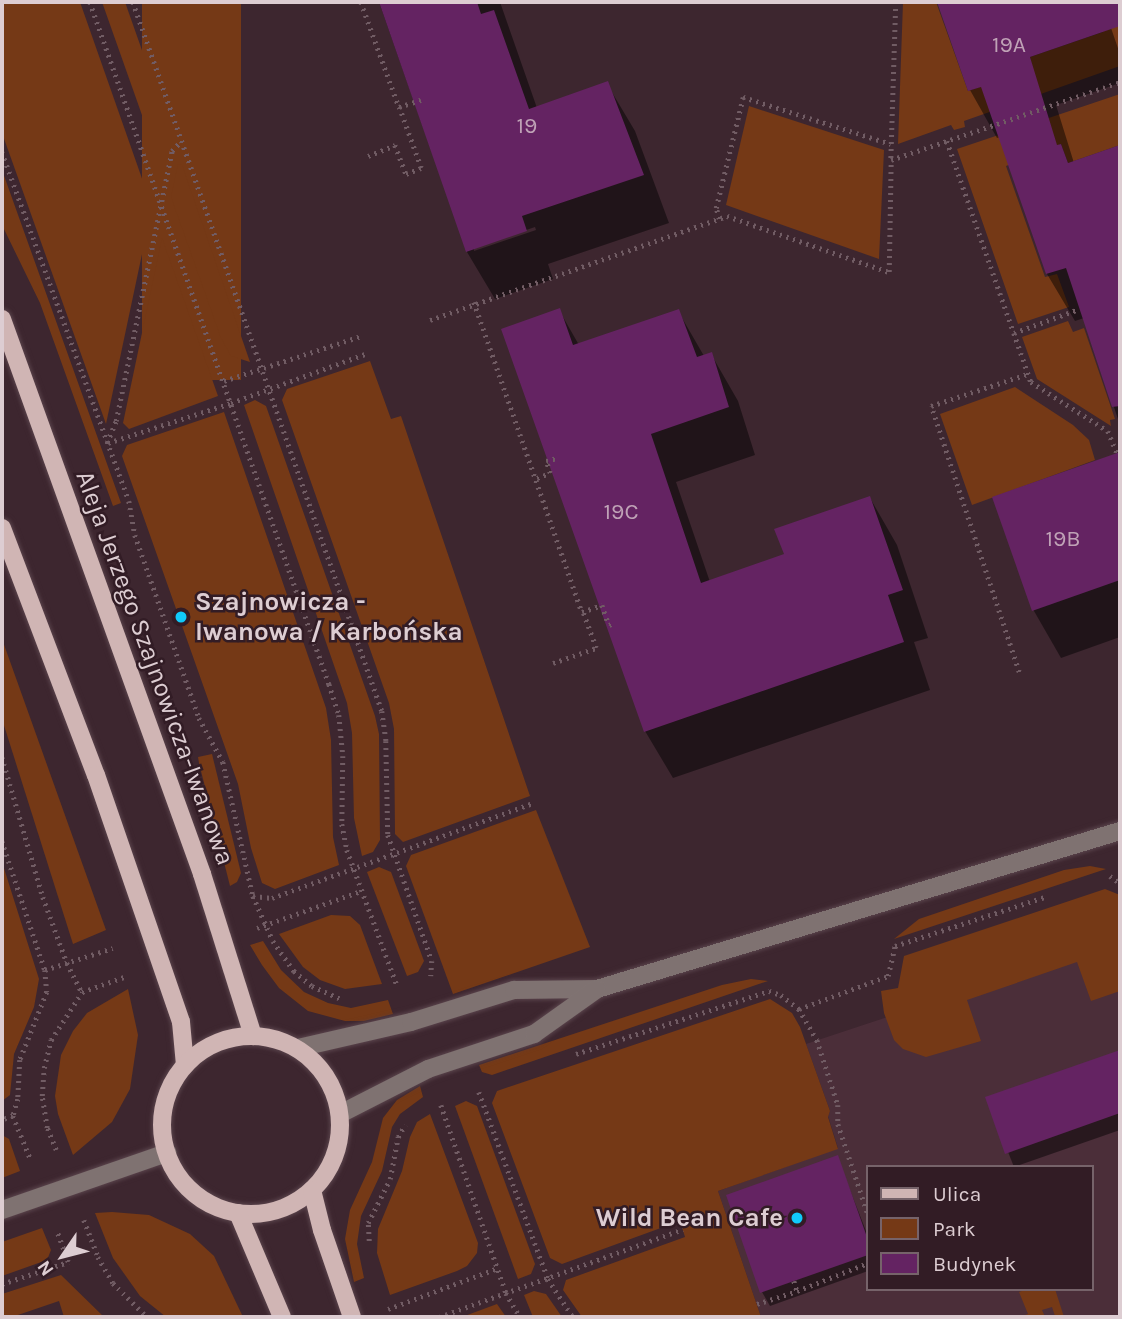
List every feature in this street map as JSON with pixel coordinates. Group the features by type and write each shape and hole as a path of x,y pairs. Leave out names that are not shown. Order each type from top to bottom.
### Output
{"main road":[{"name":"Aleja Jerzego Szajnowicza-Iwanowa","path":"2,319 202,874 253,1036"},
{"path":"2,528 96,775 181,1021 185,1065"},
{"path":"234,1037 276,1039 298,1048 332,1088 340,1114 340,1142 329,1169 312,1191 277,1210 238,1213 215,1206 194,1192 178,1175 167,1153 162,1130 164,1106 172,1084 185,1065 216,1043 234,1037"},
{"path":"312,1191 322,1230 352,1317"},
{"path":"238,1213 282,1317"}],"street":[{"path":"298,1048 344,1039 514,990 597,989 1120,831"},
{"path":"340,1114 428,1069 534,1034 597,989"},
{"path":"2,1210 167,1153"}],"path":[{"path":"90,2 339,715 343,756 342,824 352,869 361,891"},
{"path":"133,2 382,711 386,741 388,835 392,854 432,961 430,979 443,1012"},
{"path":"361,2 421,168 406,174 395,145 368,156"},
{"path":"430,320 474,302 727,216 889,272 895,2"},
{"path":"891,160 1120,82"},
{"path":"719,219 716,208 743,97 891,144"},
{"path":"399,107 421,100"},
{"path":"107,443 116,421 172,151 181,140"},
{"path":"947,141 1031,382 1108,431 1117,453"},
{"path":"2,152 129,501 135,536 199,718 223,762 253,896 273,941 294,971 322,991 347,999"},
{"path":"474,302 596,648 553,663"},
{"path":"1014,333 1079,309"},
{"path":"224,382 361,336"},
{"path":"107,443 232,403 368,353"},
{"path":"1020,672 931,406 1028,374"},
{"path":"537,478 550,473 545,461 557,458"},
{"path":"582,612 602,605 609,625 614,623"},
{"path":"2,757 43,897 67,963 82,992"},
{"path":"244,900 253,896 272,898 533,803"},
{"path":"2,841 45,970 47,992 20,1060 18,1099 13,1116 34,1167"},
{"path":"1098,880 1110,876 1120,883"},
{"path":"799,1009 888,976 895,946 1047,897"},
{"path":"45,970 113,948"},
{"path":"389,992 430,979"},
{"path":"565,1057 769,990 781,995 799,1009 817,1040 838,1105 838,1124 866,1208"},
{"path":"460,1057 467,1078 476,1087 486,1107 548,1279 573,1317"},
{"path":"428,1107 449,1097"},
{"path":"2,1120 13,1116"},
{"path":"369,1246 368,1223 390,1179 398,1137 410,1118"},
{"path":"2,1284 68,1262 55,1223"},
{"path":"439,1317 683,1229"},
{"path":"757,1304 866,1265"},
{"path":"386,1310 498,1268"},
{"path":"794,1281 797,1290"},
{"path":"381,1297 388,1317"}],"shaded area":[{"path":"1120,940 1120,1317 761,1317 718,1191 838,1148 828,1116 830,1111 806,1044"}],"green space":[{"path":"2,2 80,2 152,207 106,424 2,133"},
{"path":"102,2 125,2 169,127 160,166"},
{"path":"142,2 241,2 241,380 142,380"},
{"path":"903,2 936,2 968,91 1033,69 1030,57 1103,32 1093,2 1120,2 1120,66 964,121 965,127 954,130 951,125 898,144"},
{"path":"1120,94 1120,145 1068,163 1061,144 1006,166 1045,277 1057,274 1069,307 1018,324 957,149"},
{"path":"749,106 884,150 879,259 726,205"},
{"path":"178,164 182,165 250,362 231,356 221,338 171,197"},
{"path":"2,170 121,503 113,506 40,303 2,225"},
{"path":"162,238 218,396 129,429 123,423"},
{"path":"1068,321 1073,332 1084,328 1115,419 1110,420 1111,426 1037,379 1022,337"},
{"path":"370,361 391,419 401,416 530,796 403,842 395,834 394,729 389,703 282,400 287,389"},
{"path":"1015,387 1073,425 1089,440 1095,460 972,505 940,414"},
{"path":"255,400 266,406 375,716 379,734 380,840 373,852 362,856 354,818 352,733 347,703 244,405"},
{"path":"224,412 326,708 331,740 333,837 339,865 275,889 262,883 251,848 238,784 122,456 127,445"},
{"path":"2,639 106,930 73,944 2,719"},
{"path":"212,754 241,873 237,882 230,886 198,757"},
{"path":"536,810 590,947 453,994 406,866 411,855"},
{"path":"2,862 39,979 34,1007 14,1054 10,1095 2,1101"},
{"path":"1090,866 1106,869 894,939 919,919 1064,870"},
{"path":"379,867 391,872 424,961 418,972 407,976 367,872"},
{"path":"1105,889 1120,895 1120,991 1091,1001 1077,962 967,1000 981,1041 926,1057 903,1049 894,1040 884,1013 881,991 898,988 904,956"},
{"path":"331,915 350,916 360,925 382,984 345,989 320,980 303,967 279,934"},
{"path":"263,941 281,970 304,992 328,1003 351,1008 388,1000 393,1014 364,1021 345,1021 308,1011 279,988 262,965 250,945"},
{"path":"751,979 768,981 492,1075 482,1072 479,1065 722,985"},
{"path":"128,989 138,1035 130,1089 112,1122 73,1155 58,1114 55,1096 61,1055 73,1031 87,1013"},
{"path":"770,999 792,1013 800,1027 830,1111 828,1117 838,1149 718,1191 761,1317 582,1317 563,1290 566,1280 685,1237 680,1221 562,1264 550,1258 492,1103 497,1091"},
{"path":"420,1086 423,1097 400,1114 392,1127 382,1171 361,1216 357,1244 364,1278 354,1282 345,1239 350,1210 372,1162 383,1118 397,1100"},
{"path":"466,1101 477,1106 535,1264 531,1274 518,1279 455,1106"},
{"path":"430,1114 478,1243 477,1253 467,1266 457,1271 390,1295 377,1253 378,1229 402,1171 410,1137 417,1122"},
{"path":"2,1135 9,1139 20,1171 2,1178"},
{"path":"95,1213 149,1215 190,1234 214,1256 243,1317 166,1317 140,1296 113,1258"},
{"path":"42,1228 51,1250 47,1260 2,1276 2,1242"},
{"path":"61,1275 104,1317 64,1317 59,1301 12,1317 2,1317 2,1294"},
{"path":"534,1291 546,1294 562,1317 533,1317 524,1295"},
{"path":"1056,1291 1064,1317 1053,1317 1052,1307 1042,1310 1045,1317 1019,1317 1028,1314 1019,1292"},
{"path":"497,1304 506,1317 462,1317"}],"building":[{"path":"379,2 477,2 481,14 494,10 529,109 608,81 644,175 522,216 527,231 466,252"},
{"path":"937,2 1120,2 1120,26 1030,57 1057,145 1061,144 1068,163 1120,145 1120,406 1112,407 1066,268 1046,274 981,87 968,91"},
{"path":"560,308 573,345 679,309 697,357 712,352 729,407 651,434 701,583 784,554 774,529 870,496 903,590 888,595 904,642 644,732 501,329"},
{"path":"1120,452 1120,580 1032,611 992,497"},
{"path":"1120,1050 1120,1113 1005,1154 985,1097"},
{"name":"Wild Bean Cafe","path":"838,1155 866,1234 866,1256 760,1293 726,1195"}],"place":[{"name":"Szajnowicza - Iwanowa / Karbońska","path":"181,617"},
{"name":"Wild Bean Cafe","path":"797,1218"}]}
